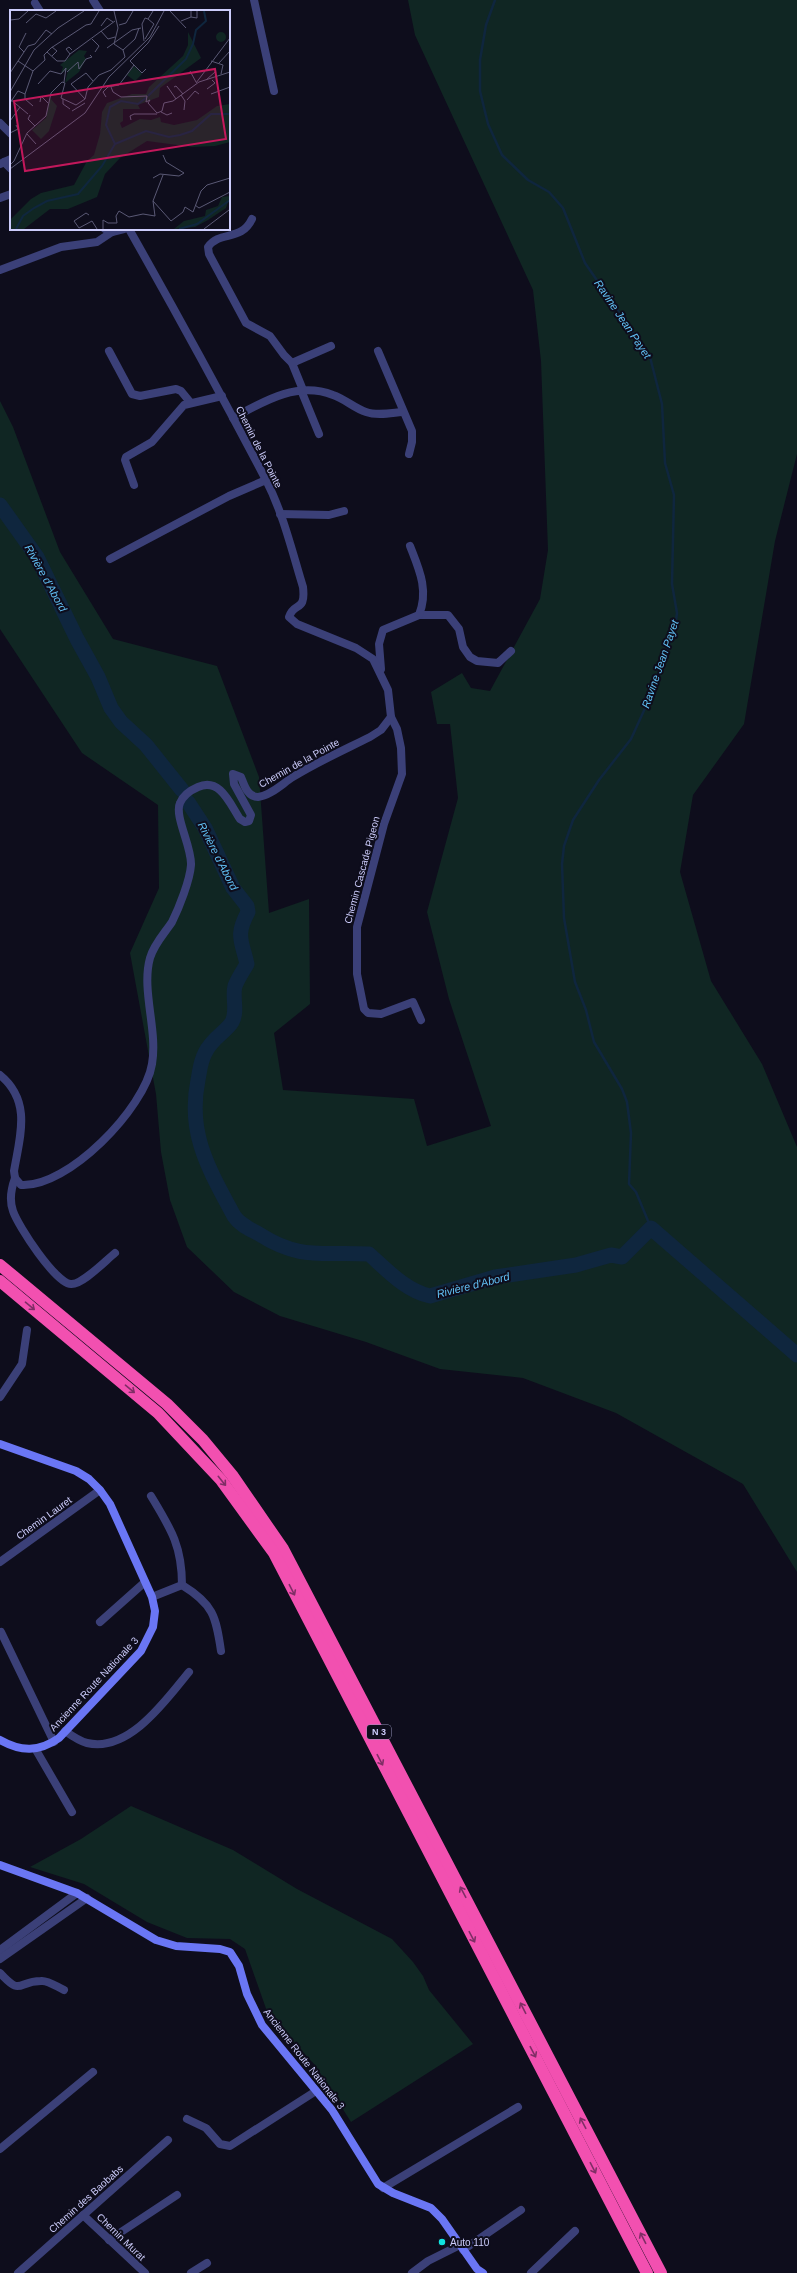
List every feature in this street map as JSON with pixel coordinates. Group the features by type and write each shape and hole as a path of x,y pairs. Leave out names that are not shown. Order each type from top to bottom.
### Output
{"highway":[{"name":"N 3","path":"0,1265 167,1404 203,1440 260,1512 283,1548 661,2273"},
{"name":"N 3","path":"0,1281 158,1413 221,1480 274,1553 647,2273"}],"main road":[{"name":"Ancienne Route Nationale 3","path":"0,1444 76,1470 100,1490 110,1504 152,1597 155,1611 153,1628 141,1651 54,1742 36,1750"},
{"path":"0,1740 22,1749 36,1750"},
{"name":"Ancienne Route Nationale 3","path":"0,1865 77,1893 156,1940 176,1946 220,1949 230,1952 239,1966 249,2000 262,2025 332,2110 374,2178 383,2188 431,2208 442,2219 461,2247 483,2273"}],"street":[{"path":"93,0 99,10"},
{"path":"254,0 274,91"},
{"path":"35,3 39,10"},
{"path":"0,123 10,133"},
{"path":"0,198 10,194"},
{"path":"252,219 249,227 243,232 212,242 208,247 209,254 246,323 270,336 292,363 319,434"},
{"path":"0,270 61,247 96,242 109,230"},
{"name":"Chemin de la Pointe","path":"15,1178 21,1185 38,1183 55,1177 80,1162 103,1142 125,1117 146,1082 152,1064 149,963 154,947 178,909 191,864 188,841 178,813 178,807 184,796 195,788 210,784 218,787 240,819 245,822 250,821 251,815 234,784 233,774 241,777 247,791 257,797 370,737 381,730 391,717 388,690 381,672 373,659 365,653 297,624 289,617 290,613 303,603 303,586 280,514 266,480 222,396 130,230"},
{"path":"292,363 331,346"},
{"path":"109,351 132,394 140,396 176,389 181,391 190,402"},
{"path":"378,351 402,412 412,431 412,442 408,454"},
{"path":"233,418 276,395 302,390 318,391 333,395 366,412 382,414 402,412"},
{"path":"134,485 126,457 152,442 173,416 190,402 222,396"},
{"path":"110,558 228,496 266,480"},
{"path":"280,514 329,515 344,511"},
{"path":"410,546 421,571 423,583 424,598 419,615"},
{"path":"381,672 379,644 383,630 419,615 448,615 459,629 466,653 478,661 498,663 511,651"},
{"name":"Chemin Cascade Pigeon","path":"391,717 395,722 401,748 402,774 384,824 357,927 357,974 364,1009 368,1013 381,1014 413,1002 421,1020"},
{"path":"0,1075 16,1092 21,1110 20,1135 11,1199 13,1212 25,1233 60,1280 70,1284 79,1283 115,1253"},
{"path":"0,1397 22,1364 27,1330"},
{"name":"Chemin Lauret","path":"0,1562 100,1490"},
{"path":"152,1496 176,1540 180,1554 182,1585 210,1607 216,1625 221,1651"},
{"path":"100,1622 145,1582"},
{"path":"152,1597 182,1585"},
{"path":"1,1632 54,1742"},
{"path":"65,1731 86,1743 100,1744 112,1742 126,1736 165,1703 189,1672"},
{"path":"36,1750 72,1812"},
{"path":"0,1950 77,1893"},
{"path":"0,1959 87,1898"},
{"path":"0,1973 12,1986 16,1987 39,1980 64,1990"},
{"path":"0,2149 93,2072"},
{"path":"187,2120 206,2128 220,2144 230,2146 316,2091"},
{"path":"383,2188 518,2107"},
{"name":"Chemin des Baobabs","path":"18,2273 168,2140"},
{"path":"109,2240 178,2195"},
{"path":"412,2273 428,2261 461,2247 521,2210"},
{"name":"Chemin Murat","path":"84,2215 145,2273"},
{"path":"531,2273 575,2231"},
{"path":"191,2273 207,2263"}],"green space":[{"path":"408,0 797,0 797,454 775,541 744,724 693,795 680,872 711,981 762,1064 797,1147 797,1572 743,1484 616,1413 523,1378 440,1369 366,1342 280,1316 234,1292 187,1247 170,1200 161,1152 156,1094 130,953 159,888 158,805 82,753 0,629 0,401 13,427 60,552 113,639 217,666 259,777 269,913 309,899 310,1004 274,1033 283,1090 414,1099 427,1146 491,1126 449,999 427,912 458,798 450,724 437,724 431,692 462,673 471,688 490,691 540,599 548,550 541,361 533,290 415,35"},
{"path":"131,1806 233,1850 297,1889 392,1939 413,1962 423,1976 429,1990 473,2044 351,2122 315,2065 269,2017 245,1949 230,1939 187,1938 147,1922 84,1884 30,1867 81,1839"}],"waterway":[{"name":"Ravine Jean Payet","path":"495,0 486,25 480,60 480,91 488,124 502,155 528,180 549,192 563,208 585,263 650,357 662,404 665,463 674,495 672,584 677,613 675,627 652,693 631,739 599,780 573,820 564,846 562,864 564,918 575,982 586,1010 594,1042 622,1089 627,1102 631,1133 629,1184 636,1192 651,1228"},
{"name":"Rivière d'Abord","path":"0,505 37,557 77,639 98,677 111,708 121,722 146,745 182,790"},
{"name":"Rivière d'Abord","path":"188,802 205,828 233,888 247,906 248,912 244,920 241,933 247,964 239,977 234,990 234,1018 229,1026 211,1043 205,1053 200,1066 195,1099 195,1117 202,1151 216,1183 234,1216 239,1222 287,1248 312,1253 369,1254 405,1285 413,1290 430,1296 495,1277 576,1265 611,1255 622,1257 651,1228 797,1355"}],"place":[{"name":"Auto 110","path":"442,2242"}]}
